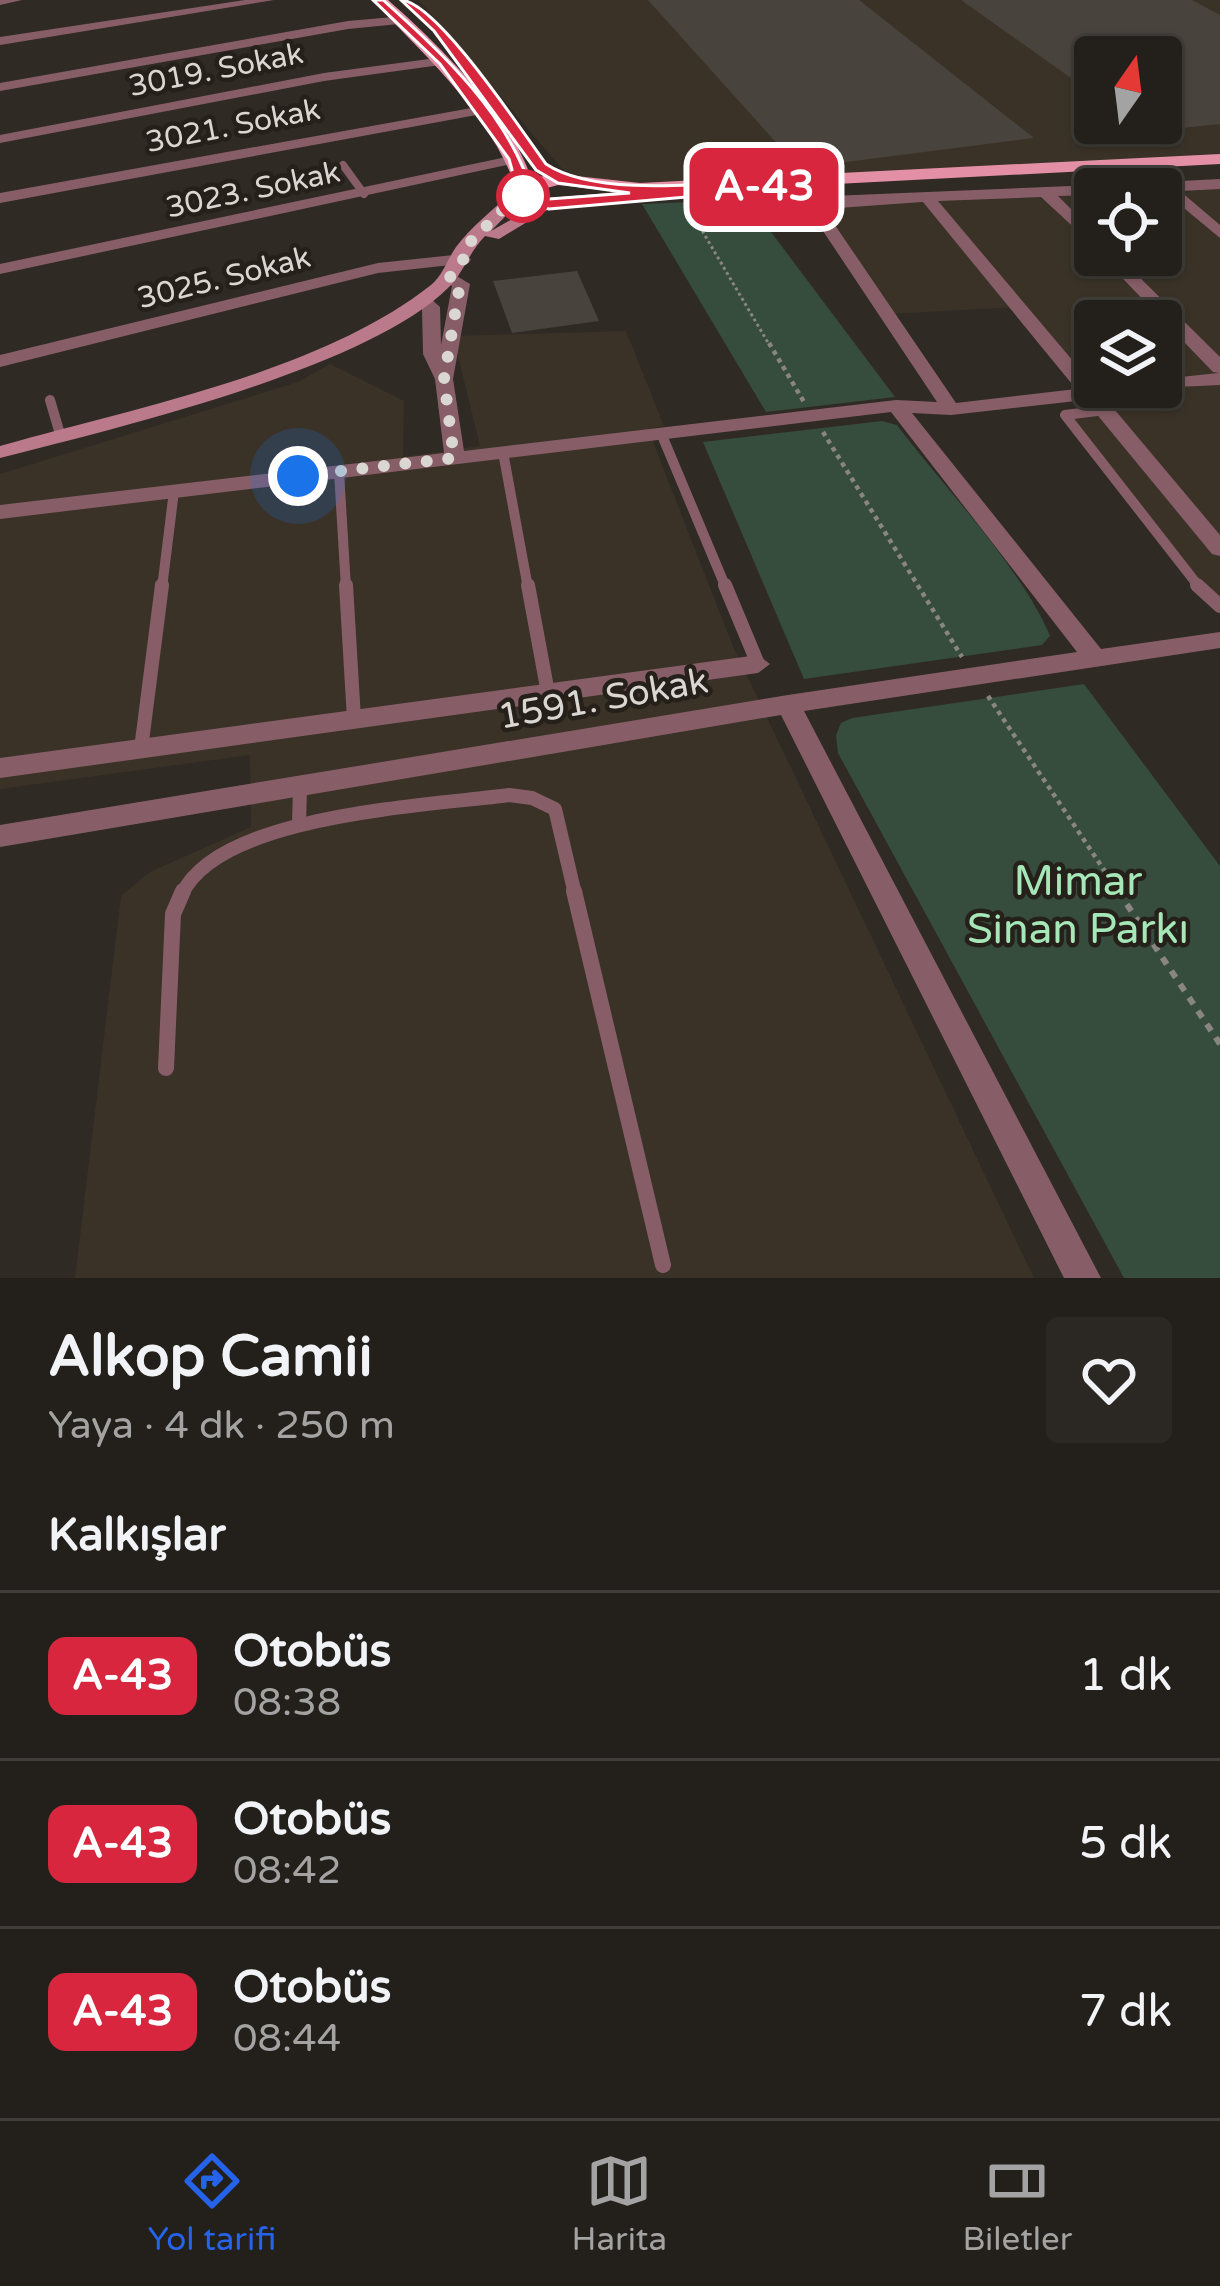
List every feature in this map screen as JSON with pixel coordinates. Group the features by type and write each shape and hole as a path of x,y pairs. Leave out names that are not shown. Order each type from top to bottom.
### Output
{"main road":[{"path":"379,0 448,53 562,191"},
{"path":"405,0 439,28"},
{"path":"448,53 477,110 516,159 526,199 562,191 790,184 1220,159"},
{"path":"0,452 283,370 363,334 422,300 505,226 562,191 681,195 790,184"},
{"path":"463,260 464,248 523,188"}],"street":[{"path":"0,2 16,0"},
{"path":"0,41 268,0"},
{"path":"0,87 348,25 405,20"},
{"name":"3019. Sokak","path":"0,139 448,53"},
{"name":"3021. Sokak","path":"0,198 477,110"},
{"name":"3023. Sokak","path":"0,269 516,159"},
{"path":"1182,186 1220,184"},
{"path":"951,409 814,212 818,204 1074,191"},
{"path":"1046,193 1074,221"},
{"path":"928,199 1074,374"},
{"path":"1182,200 1220,233"},
{"name":"3025. Sokak","path":"0,361 378,268 463,260"},
{"path":"1129,276 1220,368"},
{"path":"450,277 460,284 444,379 454,458"},
{"path":"422,300 431,307 435,366 444,379"},
{"path":"431,328 444,331 452,325"},
{"path":"1182,383 1220,379"},
{"path":"0,512 896,406 951,409 1074,395"},
{"path":"896,406 1094,657"},
{"path":"1105,410 1220,549"},
{"name":"1591. Sokak","path":"0,836 788,704 1220,640"},
{"path":"0,768 758,664"},
{"path":"788,704 1083,1278"}],"lane":[{"path":"343,165 364,194"},
{"path":"50,400 60,434"},
{"path":"1105,410 1065,415 1197,585 1220,606"},
{"path":"661,434 758,664"},
{"path":"503,452 548,693"},
{"path":"339,472 354,719"},
{"path":"141,749 174,491"},
{"path":"299,824 300,788"},
{"path":"166,1068 173,914 197,872 232,847 299,824 509,795 532,798 555,809 663,1265"}],"path":[{"path":"681,195 808,408"},
{"path":"816,422 966,664"},
{"path":"981,687 1220,1044"}],"shaded area":[{"path":"419,0 1220,0 1220,157 633,185 563,170"},
{"path":"1220,184 1220,606 1065,415 1101,408 1182,408 1182,300 1074,300 1074,374 1019,307 888,314 815,207 1074,191 1074,276 1182,276 1182,187"},
{"path":"626,331 664,426 648,429 732,644 1034,1278 75,1278 121,896 150,872 251,827 250,755 0,789 0,474 298,382 330,364 404,401 403,457 480,446 453,336"}],"green space":[{"path":"739,200 753,208 895,397 766,412 642,204"},
{"path":"882,421 897,425 1001,555 1050,636 1042,645 804,679 703,442"},
{"name":"Mimar Sinan Parkı","path":"1084,684 1220,866 1220,1278 1124,1278 838,753 836,735 841,723 852,718"}],"building":[{"path":"648,0 859,0 1034,138 799,168"},
{"path":"961,0 1192,0 1220,15 1220,124 1182,128 1182,36 1074,36 1074,80"},
{"path":"577,271 599,321 512,333 493,281"}],"bus line":[{"name":"A-43","path":"379,0 444,61 516,159 524,175 521,192 526,199 549,204 790,184 627,188 558,178 541,167 439,28 405,0"}],"route":[{"path":"298,476 454,458 444,379 460,284 450,277 463,260 464,248 521,192 523,196"}]}
